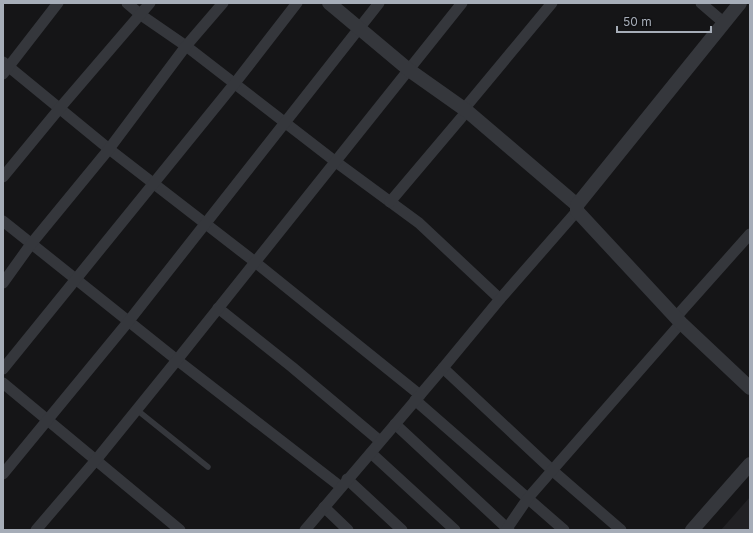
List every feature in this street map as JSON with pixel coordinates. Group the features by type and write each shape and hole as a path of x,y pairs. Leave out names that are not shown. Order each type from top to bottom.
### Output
{"street":[{"path":"58,3 5,67 109,150 255,262 418,398 564,530"},
{"path":"127,3 141,15 186,46 235,83 336,162 419,223 500,299"},
{"path":"3,177 150,3"},
{"path":"3,283 31,244 109,150 186,46 223,3"},
{"path":"3,369 235,83 297,3"},
{"path":"328,3 409,70 466,110 577,208 679,320 750,388"},
{"path":"3,474 128,322 379,3"},
{"path":"36,530 96,460 177,360 462,3"},
{"path":"390,202 552,3"},
{"path":"701,3 723,22"},
{"path":"305,530 577,208 723,22 740,3"},
{"path":"3,221 177,360 344,483 402,530"},
{"path":"395,424 507,530 528,498 553,471 750,234"},
{"path":"218,308 292,367 380,441"},
{"path":"443,368 553,471 621,530"},
{"path":"3,383 180,530"},
{"path":"371,453 455,530"},
{"path":"692,530 750,464"},
{"path":"324,507 348,530"}],"lane":[{"path":"136,410 208,467"}],"shaded area":[{"path":"750,497 750,530 721,530"}]}
